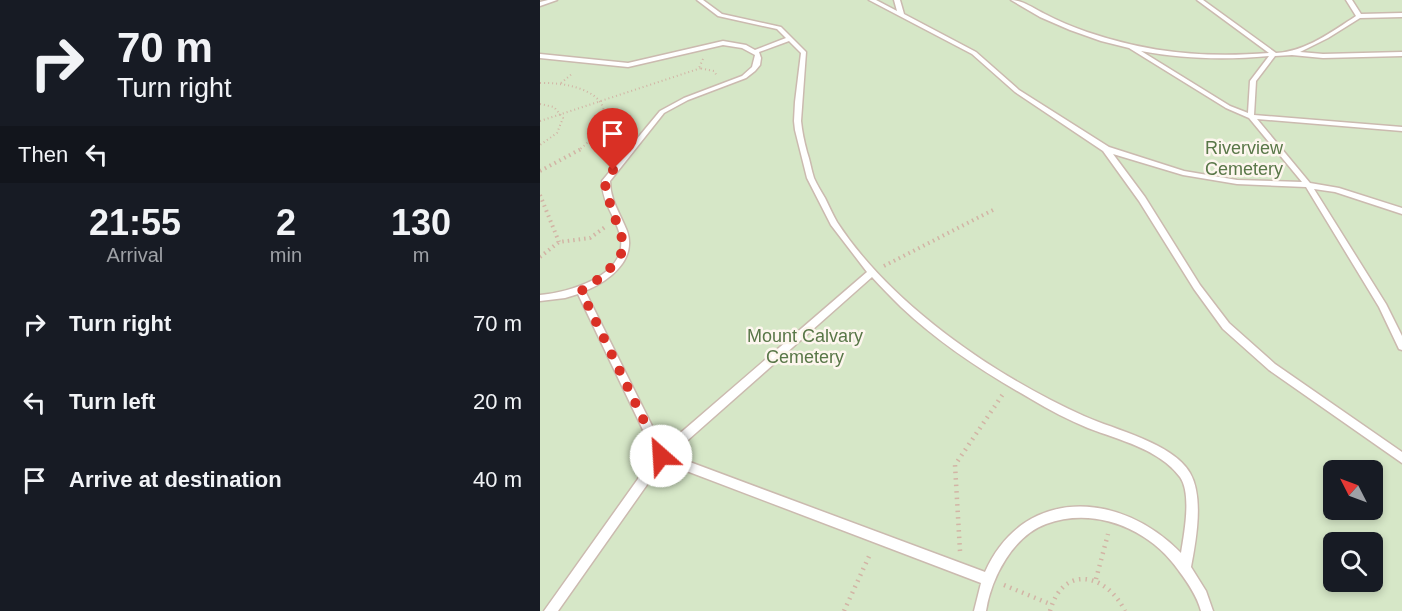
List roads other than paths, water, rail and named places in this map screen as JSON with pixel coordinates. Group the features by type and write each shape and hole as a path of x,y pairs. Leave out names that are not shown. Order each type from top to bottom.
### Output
{"lane":[{"path":"540,4 554,0"},
{"path":"700,0 720,15 779,28 804,53 798,101 798,129 803,155 832,218 871,273 926,326 1011,383 1038,400 1166,455 1187,478 1191,511 1185,566"},
{"path":"872,0 974,53 1017,91 1106,149 1194,175 1238,182 1308,185 1336,190 1402,211"},
{"path":"897,0 902,15"},
{"path":"1014,0 1066,26 1131,47 1169,54 1241,58 1292,53 1323,56 1402,54"},
{"path":"1200,0 1274,54"},
{"path":"1350,0 1359,16"},
{"path":"1292,53 1359,16 1402,15"},
{"path":"755,52 789,39"},
{"path":"540,56 628,65 723,43 744,46 755,52 759,61 755,70 729,85 662,112 606,181 607,199 625,247 615,264 599,280 581,291 540,298"},
{"path":"1131,47 1228,107 1251,117 1402,129"},
{"path":"1274,54 1253,81 1251,117 1308,185 1389,320 1402,346"},
{"path":"1106,149 1142,199 1206,301 1238,338 1272,367 1402,458"},
{"path":"550,611 661,456 871,273"},
{"path":"581,291 661,456 987,579"},
{"path":"1389,320 1402,325"},
{"path":"980,611 987,579 1004,549 1026,528 1053,515 1083,510 1113,515 1140,526 1164,543 1185,566 1207,611"}],"park label":[{"name":"Riverview Cemetery","path":"1244,158"},
{"name":"Mount Calvary Cemetery","path":"805,346"}]}
